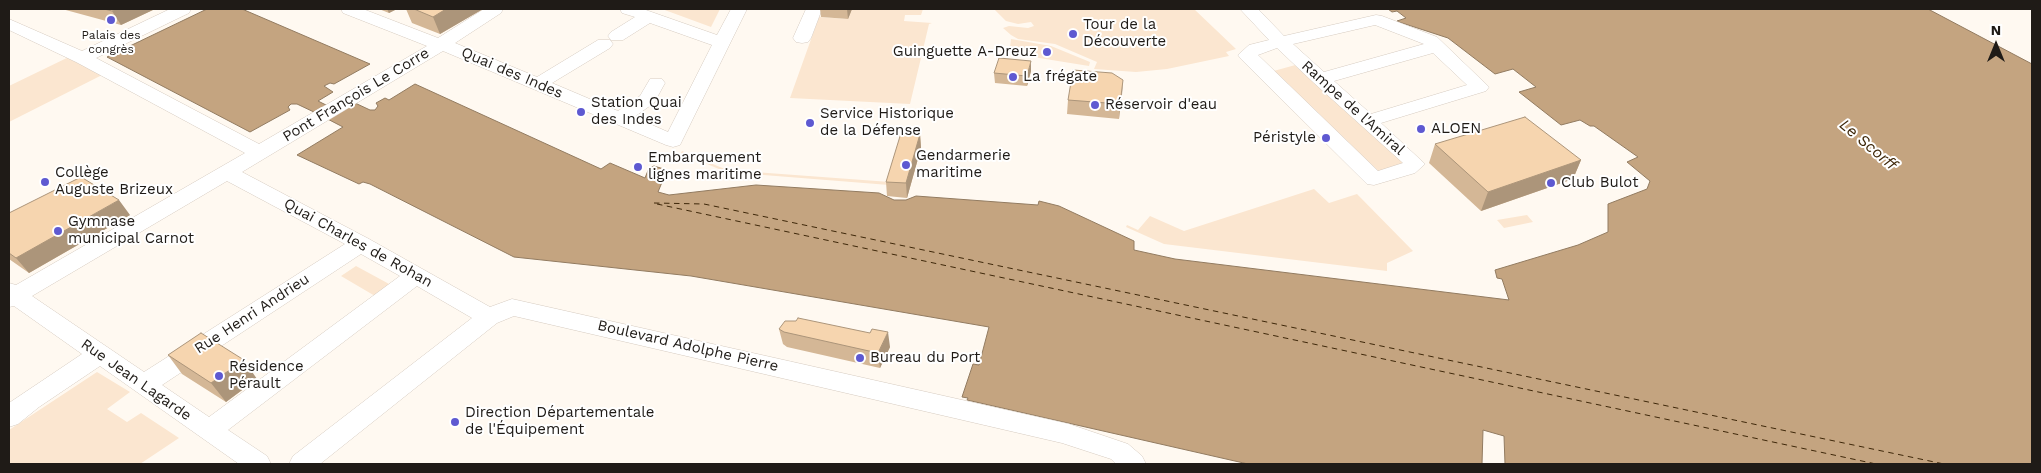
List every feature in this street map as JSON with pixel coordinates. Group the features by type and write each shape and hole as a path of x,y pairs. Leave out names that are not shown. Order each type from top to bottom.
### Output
{"street":[{"path":"82,58 183,9"},
{"name":"Quai des Indes","path":"349,9 440,45 450,47 673,141 722,43"},
{"name":"Pont François Le Corre","path":"11,295 350,100 495,9"},
{"path":"628,9 722,43 739,9"},
{"path":"802,38 814,9"},
{"name":"Rampe de l'Amiral","path":"1248,9 1268,27 1280,42 1415,164 1408,169 1374,179 1247,55 1255,49 1280,42"},
{"path":"538,84 649,16"},
{"path":"1280,42 1376,20 1431,41 1480,87 1367,121"},
{"path":"9,24 265,149"},
{"path":"1320,79 1437,46"},
{"path":"618,119 647,99 656,83"},
{"name":"Quai Charles de Rohan","path":"226,172 361,244 488,317"},
{"name":"Rue Henri Andrieu","path":"144,385 361,244"},
{"path":"208,430 416,275"},
{"name":"Rue Jean Lagarde","path":"11,295 100,354 258,464"},
{"name":"Boulevard Adolphe Pierre","path":"302,464 488,317 512,307 1070,434 1077,439 1126,458"},
{"path":"9,417 30,400 100,354"}],"shaded area":[{"path":"662,9 720,9 711,27"},
{"path":"836,9 923,9 921,15 905,15 904,21 932,23 929,24 910,104 790,98 819,17 848,19 850,12"},
{"path":"994,9 1194,9 1236,49 1226,52 1229,56 1167,69 1136,72 1094,69 1097,62 1055,44 1018,39 1011,35 1003,28 1009,26 1028,28 1034,26 1031,22 1018,24 1006,21"},
{"path":"1011,39 1051,46 1090,62 1089,66 1033,57 1010,48"},
{"path":"75,54 108,72 9,122 9,86"},
{"path":"1299,64 1405,163 1374,173 1270,72"},
{"path":"682,151 727,170 890,182 889,185 726,172 681,153"},
{"path":"1314,189 1329,203 1357,194 1413,251 1387,263 1387,271 1164,244 1126,227 1127,225 1138,230 1150,216 1184,231"},
{"path":"1527,215 1533,222 1504,228 1497,220"},
{"path":"356,266 391,285 375,296 341,276"},
{"path":"97,372 130,392 107,409 127,422 141,413 179,438 140,464 9,464 9,430"}],"water":[{"name":"Le Scorff","path":"207,9 242,9 370,64 334,84 330,83 324,86 333,92 318,101 340,112 355,103 370,110 375,110 378,106 376,103 385,98 389,100 415,84 601,169 610,163 645,178 649,168 654,166 667,170 658,192 669,195 756,185 879,193 894,200 906,200 916,196 1038,205 1039,201 1059,206 1134,241 1134,250 1175,259 1509,300 1502,279 1497,278 1495,270 1578,245 1608,232 1608,204 1647,189 1650,181 1627,162 1638,157 1594,126 1590,126 1580,120 1561,125 1519,92 1536,87 1513,69 1495,74 1448,38 1399,22 1397,21 1406,18 1397,11 1392,12 1388,9 1928,9 2032,64 2032,464 1505,464 1504,436 1483,430 1482,464 1248,464 967,400 968,398 962,397 973,364 979,365 989,327 691,276 514,257 370,184 363,182 359,184 297,155 343,127 316,113 297,104 291,104 288,107 290,110 250,132 107,57"}],"building":[{"path":"414,9 446,9 433,17"},
{"path":"999,58 1031,61 1027,76 994,73"},
{"path":"1073,70 1112,73 1123,80 1120,104 1068,100"},
{"path":"1525,117 1581,160 1488,192 1435,144"},
{"path":"901,133 920,134 906,183 886,182"},
{"path":"81,177 119,200 16,258 9,253 9,213"},
{"path":"798,318 870,333 872,329 888,332 878,353 784,332 779,329 785,321 796,321"},
{"path":"201,333 244,360 211,383 168,355"}],"ferry route":[{"path":"654,203 704,204 1944,464"},
{"path":"657,204 1876,464"}],"place":[{"name":"Palais des congrès","path":"111,20"},
{"name":"Tour de la Découverte","path":"1073,34"},
{"name":"Guinguette A-Dreuz","path":"1047,52"},
{"name":"La frégate","path":"1013,77"},
{"name":"Réservoir d'eau","path":"1095,105"},
{"name":"Station Quai des Indes","path":"581,112"},
{"name":"Service Historique de la Défense","path":"810,123"},
{"name":"ALOEN","path":"1421,129"},
{"name":"Péristyle","path":"1326,138"},
{"name":"Gendarmerie maritime","path":"906,165"},
{"name":"Embarquement lignes maritime","path":"638,167"},
{"name":"Collège Auguste Brizeux","path":"45,182"},
{"name":"Club Bulot","path":"1551,183"},
{"name":"Gymnase municipal Carnot","path":"58,231"},
{"name":"Bureau du Port","path":"860,358"},
{"name":"Résidence Pérault","path":"219,376"},
{"name":"Direction Départementale de l'Équipement","path":"455,422"}]}
